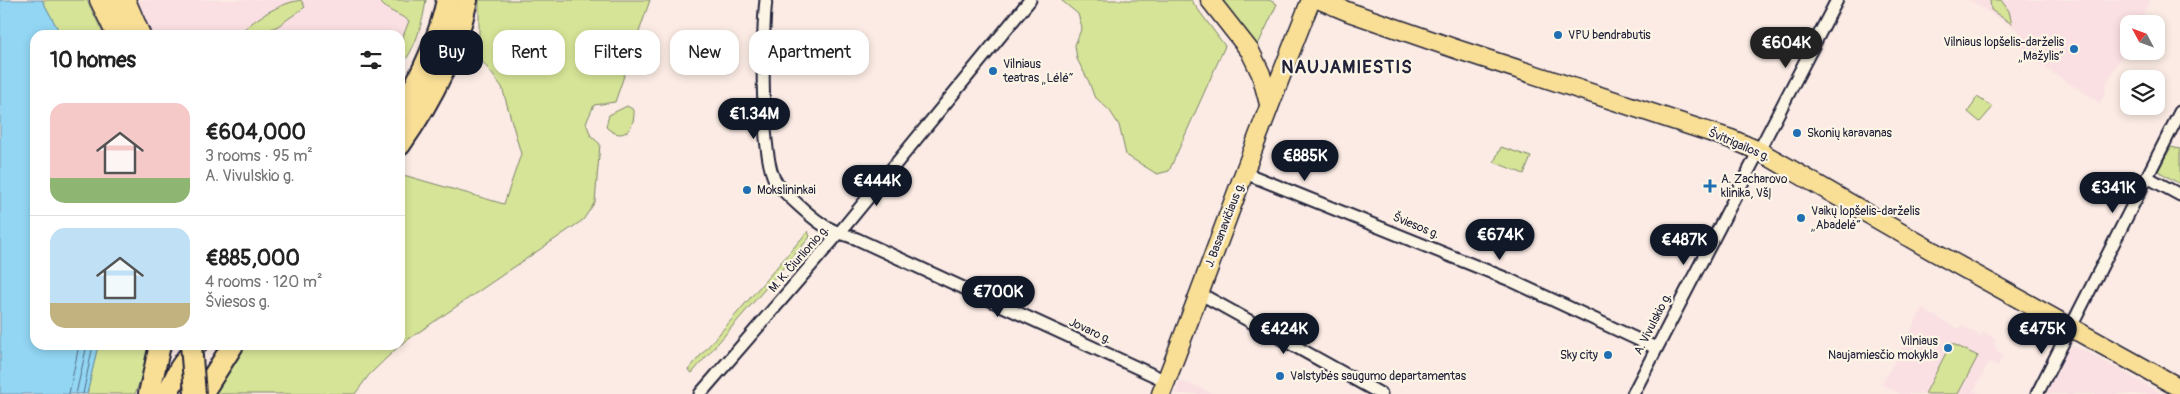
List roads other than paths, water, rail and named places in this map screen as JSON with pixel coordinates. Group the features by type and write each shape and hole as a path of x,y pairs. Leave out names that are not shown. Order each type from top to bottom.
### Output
{"highway":[{"path":"114,0 127,30"},
{"path":"405,102 420,76 435,40 447,0"},
{"path":"405,138 439,81 454,45 467,0"},
{"path":"149,394 159,350"},
{"path":"191,350 195,394"},
{"path":"167,394 180,368 193,350"},
{"path":"202,394 229,350"}],"main road":[{"path":"98,0 113,30"},
{"path":"126,0 139,30"},
{"path":"1210,0 1250,51 1261,74 1269,104"},
{"name":"J. Basanavičiaus g.","path":"1163,388 1245,173 1269,104 1311,0"},
{"name":"Švitrigailos g.","path":"1320,0 1459,50 1712,132 1759,151 1929,249 2180,388"}],"street":[{"name":"Jovaro g.","path":"766,0 763,59 768,157 776,182 784,191 824,226 1163,388"},
{"name":"M. K. Čiurlionio g.","path":"700,394 840,232 1030,0"},
{"name":"A. Vivulskio g.","path":"1633,394 1837,0"},
{"path":"2037,394 2180,112"},
{"name":"Šviesos g.","path":"1245,173 1510,280 1656,348"},
{"path":"2147,177 2180,195"},
{"path":"1199,293 1381,394"}],"water":[{"path":"0,0 42,0 58,30 30,30 30,350 97,350 87,394 0,394"}],"place":[{"name":"VPU bendrabutis","path":"1558,35"},
{"name":"Vilniaus lopšelis-darželis „Mažylis“","path":"2074,49"},
{"name":"Vilniaus teatras „Lėlė“","path":"993,71"},
{"name":"Skonių karavanas","path":"1797,133"},
{"name":"A. Zacharovo klinika, VšĮ","path":"1710,186"},
{"name":"Mokslininkai","path":"747,190"},
{"name":"Vaikų lopšelis-darželis „Abadelė“","path":"1801,218"},
{"name":"Vilniaus Naujamiesčio mokykla","path":"1948,348"},
{"name":"Sky city","path":"1608,355"},
{"name":"Valstybės saugumo departamentas","path":"1280,376"}],"district":[{"name":"NAUJAMIESTIS","path":"1347,67"}]}
